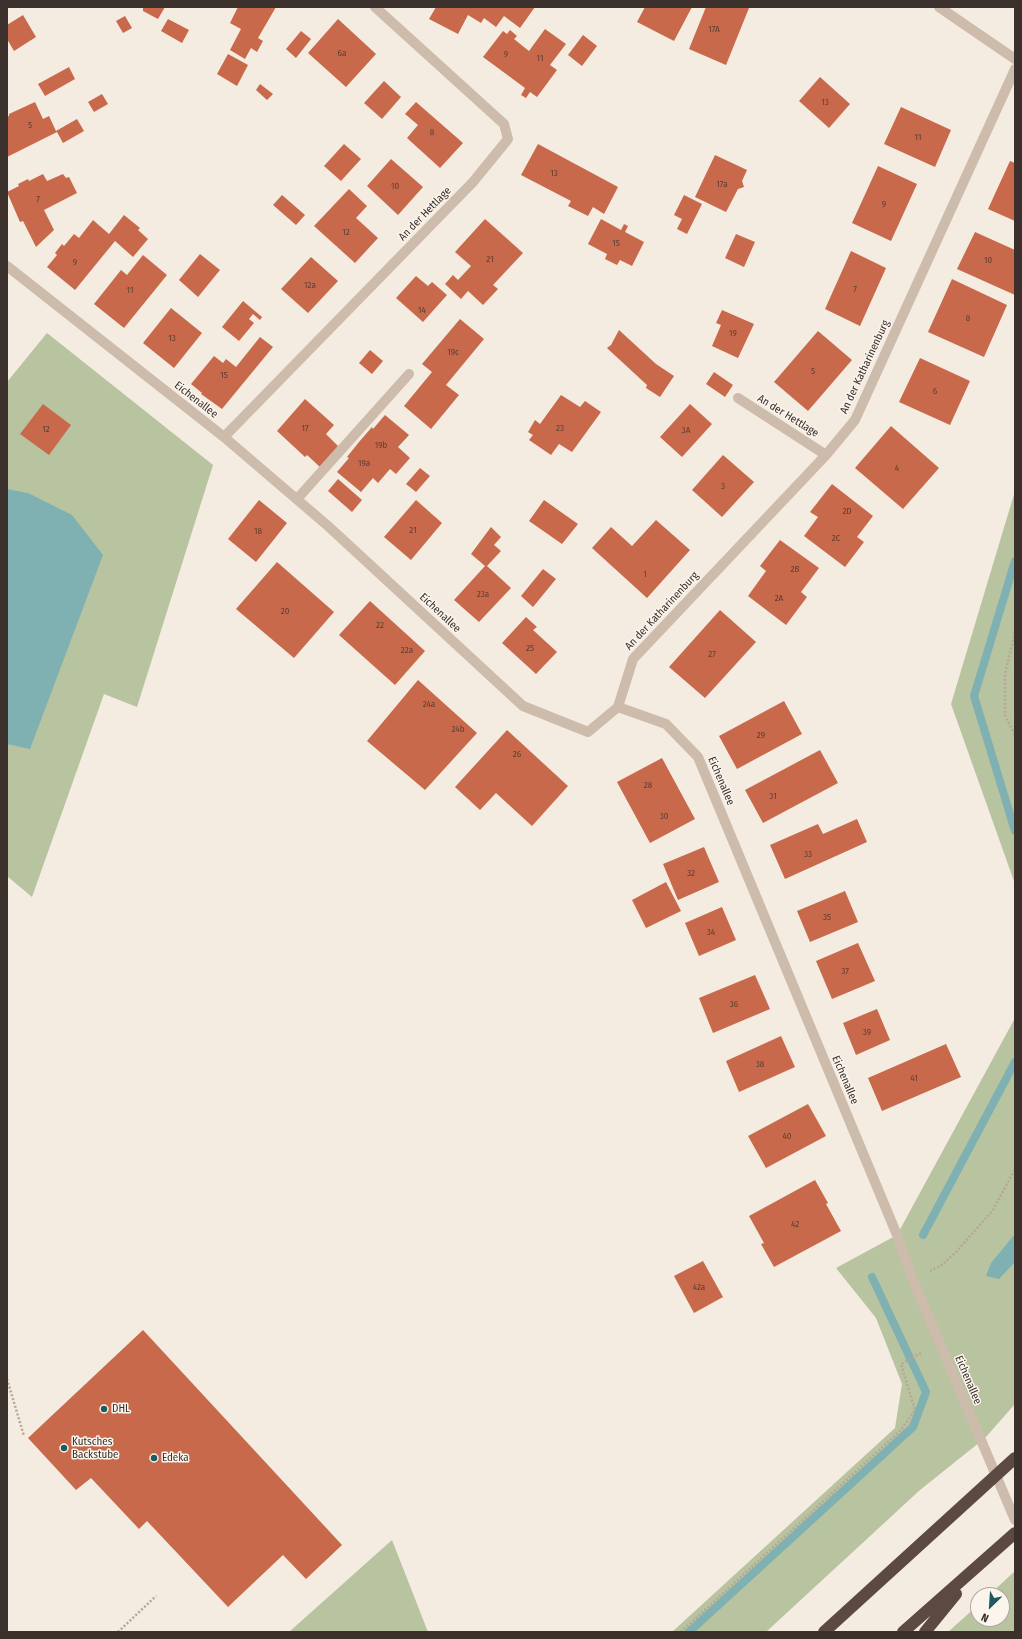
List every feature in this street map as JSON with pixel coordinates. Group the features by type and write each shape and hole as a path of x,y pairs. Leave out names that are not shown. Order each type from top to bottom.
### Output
{"highway":[{"path":"824,1632 1013,1460"},
{"path":"903,1632 1015,1533"},
{"path":"925,1632 974,1570"}],"street":[{"name":"An der Hettlage","path":"224,437 473,182 508,139 504,124 375,7"},
{"path":"939,7 1015,58"},
{"name":"An der Katharinenburg","path":"618,707 633,659 826,455 855,420 1015,70"},
{"name":"Eichenallee","path":"7,266 224,437 297,499 523,706 588,732 618,707 666,724 698,757 897,1235 913,1280 1015,1520"},
{"path":"297,499 409,374"},
{"name":"An der Hettlage","path":"738,398 826,455"}],"path":[{"path":"1015,632 1005,674 1005,716 1015,736"},
{"path":"913,1280 942,1265 966,1241 992,1210 1015,1168"},
{"path":"681,1632 901,1430 915,1410 901,1364 920,1353"},
{"path":"7,1379 24,1436"},
{"path":"118,1632 156,1596"}],"green space":[{"path":"47,333 213,465 137,707 104,694 32,897 7,876 7,382"},
{"path":"1015,491 1015,884 951,704"},
{"path":"1015,1018 1015,1404 985,1438 920,1490 766,1632 672,1632 895,1428 902,1384 876,1318 836,1268 897,1235"},
{"path":"392,1540 428,1632 289,1632"},
{"path":"1015,1571 1015,1632 948,1632 970,1612 970,1627 1010,1627 1010,1587 998,1587"}],"water":[{"path":"7,489 28,493 72,515 103,555 30,749 7,744"},
{"path":"1015,1234 1015,1262 999,1279 986,1276 991,1263"}],"building":[{"path":"143,7 165,7 158,19 143,11"},
{"path":"238,7 276,7 258,38 263,41 257,52 251,48 245,59 230,50 241,29 230,23"},
{"path":"436,7 535,7 520,28 504,16 496,27 484,18 481,23 468,15 458,34 429,19"},
{"path":"645,7 692,7 674,41 637,22"},
{"path":"706,7 749,8 726,65 689,49"},
{"path":"23,15 36,37 14,51 7,39 7,25"},
{"path":"125,16 132,28 123,33 116,21"},
{"path":"168,19 189,30 182,43 161,31"},
{"path":"338,19 376,54 346,87 308,53"},
{"path":"545,29 566,44 550,65 557,70 537,97 530,92 526,98 521,95 525,88 483,57 503,31 507,34 510,30 517,36 514,39 529,51"},
{"path":"301,31 311,39 296,58 286,49"},
{"path":"583,35 597,46 582,66 568,55"},
{"path":"228,54 248,65 237,86 217,74"},
{"path":"69,67 75,79 45,96 38,84"},
{"path":"820,77 850,104 829,128 799,101"},
{"path":"384,81 401,97 382,119 364,103"},
{"path":"260,84 273,94 267,100 256,90"},
{"path":"102,94 108,104 94,112 88,102"},
{"path":"35,102 43,119 49,116 56,131 77,119 84,131 63,143 57,132 7,157 7,117 9,114"},
{"path":"416,102 463,143 440,168 407,138 418,125 405,114"},
{"path":"901,107 951,130 935,167 884,144"},
{"path":"344,144 361,159 341,181 324,166"},
{"path":"538,144 618,187 604,214 593,207 588,216 568,206 571,201 521,175"},
{"path":"715,155 747,170 742,181 744,187 738,189 726,212 695,197"},
{"path":"391,159 423,187 398,215 367,186"},
{"path":"1010,161 1015,163 1015,221 988,209"},
{"path":"878,166 917,184 891,241 852,223"},
{"path":"43,174 47,181 63,174 66,178 69,177 77,193 44,210 54,230 36,247 23,221 20,222 7,192 19,186 18,184 28,179 29,181"},
{"path":"349,189 367,206 356,218 378,238 355,263 314,226"},
{"path":"282,195 305,215 296,225 273,205"},
{"path":"684,195 702,204 687,234 677,229 682,219 674,215"},
{"path":"124,215 140,228 138,230 148,239 133,257 115,241 75,290 47,267 57,255 55,253 62,244 64,246 74,234 79,238 93,220 109,234"},
{"path":"485,219 523,253 493,285 498,289 483,305 468,291 461,299 445,284 453,275 458,280 471,266 455,252"},
{"path":"601,219 621,230 624,224 628,226 625,232 644,242 632,266 620,260 617,265 605,259 607,254 588,244"},
{"path":"975,232 1015,250 1015,295 957,269"},
{"path":"736,234 755,242 744,267 725,258"},
{"path":"851,251 886,268 860,326 825,309"},
{"path":"200,254 220,270 198,297 179,280"},
{"path":"143,255 167,275 124,328 94,304 121,270 127,275"},
{"path":"311,257 338,281 308,313 281,289"},
{"path":"416,276 428,286 432,282 447,295 423,322 396,298"},
{"path":"952,279 1007,305 984,357 928,332"},
{"path":"243,301 262,317 260,320 253,314 249,319 254,323 239,341 222,327"},
{"path":"171,308 202,333 174,368 143,343"},
{"path":"722,310 754,324 738,358 712,346 721,325 716,323"},
{"path":"460,319 484,339 446,385 459,395 431,429 404,406 432,372 422,364"},
{"path":"619,330 656,364 674,376 660,397 646,388 647,385 607,348 611,345"},
{"path":"818,331 852,360 808,411 774,382"},
{"path":"260,337 273,347 222,409 201,394 202,393 191,384 214,356 223,363 226,359 236,367"},
{"path":"370,350 383,361 372,374 359,363"},
{"path":"920,358 970,381 950,425 899,402"},
{"path":"714,372 733,385 725,397 706,384"},
{"path":"561,395 580,407 585,401 601,412 572,452 559,444 551,455 529,440 533,435 528,432 535,420 540,424"},
{"path":"305,399 334,425 326,434 338,446 320,467 307,455 305,457 277,431"},
{"path":"43,404 71,425 49,455 20,434"},
{"path":"690,404 712,424 682,457 660,437"},
{"path":"385,415 409,435 398,447 410,458 396,474 390,469 378,483 373,478 361,492 337,472 349,458 347,457 359,442"},
{"path":"891,426 939,468 903,509 855,468"},
{"path":"723,455 754,482 722,517 692,490"},
{"path":"420,468 430,476 416,492 406,484"},
{"path":"338,479 362,500 352,512 328,491"},
{"path":"832,484 873,516 857,537 864,542 845,567 804,536 818,517 810,512"},
{"path":"259,500 287,523 256,562 228,539"},
{"path":"416,500 442,523 411,560 384,537"},
{"path":"544,500 578,524 562,544 529,521"},
{"path":"656,520 690,550 647,598 592,548 611,527 632,546"},
{"path":"491,527 501,537 494,545 501,551 487,566 511,588 479,622 454,600 485,566 471,554"},
{"path":"780,540 819,568 801,592 807,597 786,625 748,596 766,571 760,566"},
{"path":"277,562 334,612 294,658 236,609"},
{"path":"543,569 556,579 533,607 521,596"},
{"path":"370,601 425,651 395,685 339,635"},
{"path":"720,610 756,642 705,698 669,667"},
{"path":"526,617 537,627 533,630 557,652 536,674 502,643"},
{"path":"418,680 477,733 425,790 367,741"},
{"path":"784,701 802,734 737,769 719,736"},
{"path":"507,730 568,786 532,826 496,793 480,810 455,787"},
{"path":"820,750 838,783 763,823 745,790"},
{"path":"662,758 695,819 650,843 617,782"},
{"path":"857,819 867,842 785,879 770,845 818,824 823,834"},
{"path":"704,847 719,882 678,900 663,864"},
{"path":"666,882 681,911 646,928 632,900"},
{"path":"845,891 858,922 810,942 797,911"},
{"path":"722,907 736,940 699,956 685,923"},
{"path":"858,943 875,981 832,999 816,961"},
{"path":"755,975 770,1009 713,1033 699,998"},
{"path":"877,1009 890,1040 856,1055 843,1023"},
{"path":"781,1036 795,1067 739,1092 726,1061"},
{"path":"946,1044 961,1077 882,1111 868,1078"},
{"path":"808,1104 826,1136 766,1168 748,1136"},
{"path":"815,1180 841,1231 774,1267 761,1244 764,1243 749,1216"},
{"path":"703,1261 723,1297 694,1313 674,1276"},
{"name":"Edeka","path":"143,1330 342,1545 306,1579 283,1555 228,1607 147,1521 139,1529 91,1478 76,1490 28,1438"}],"waterway":[{"path":"1015,561 974,696 1015,831"},
{"path":"923,1235 1015,1062"},
{"path":"689,1632 913,1427 926,1392 872,1277"}],"place":[{"name":"DHL","path":"104,1409"},
{"name":"Kutsches Backstube","path":"64,1448"},
{"name":"Edeka","path":"154,1458"}]}
